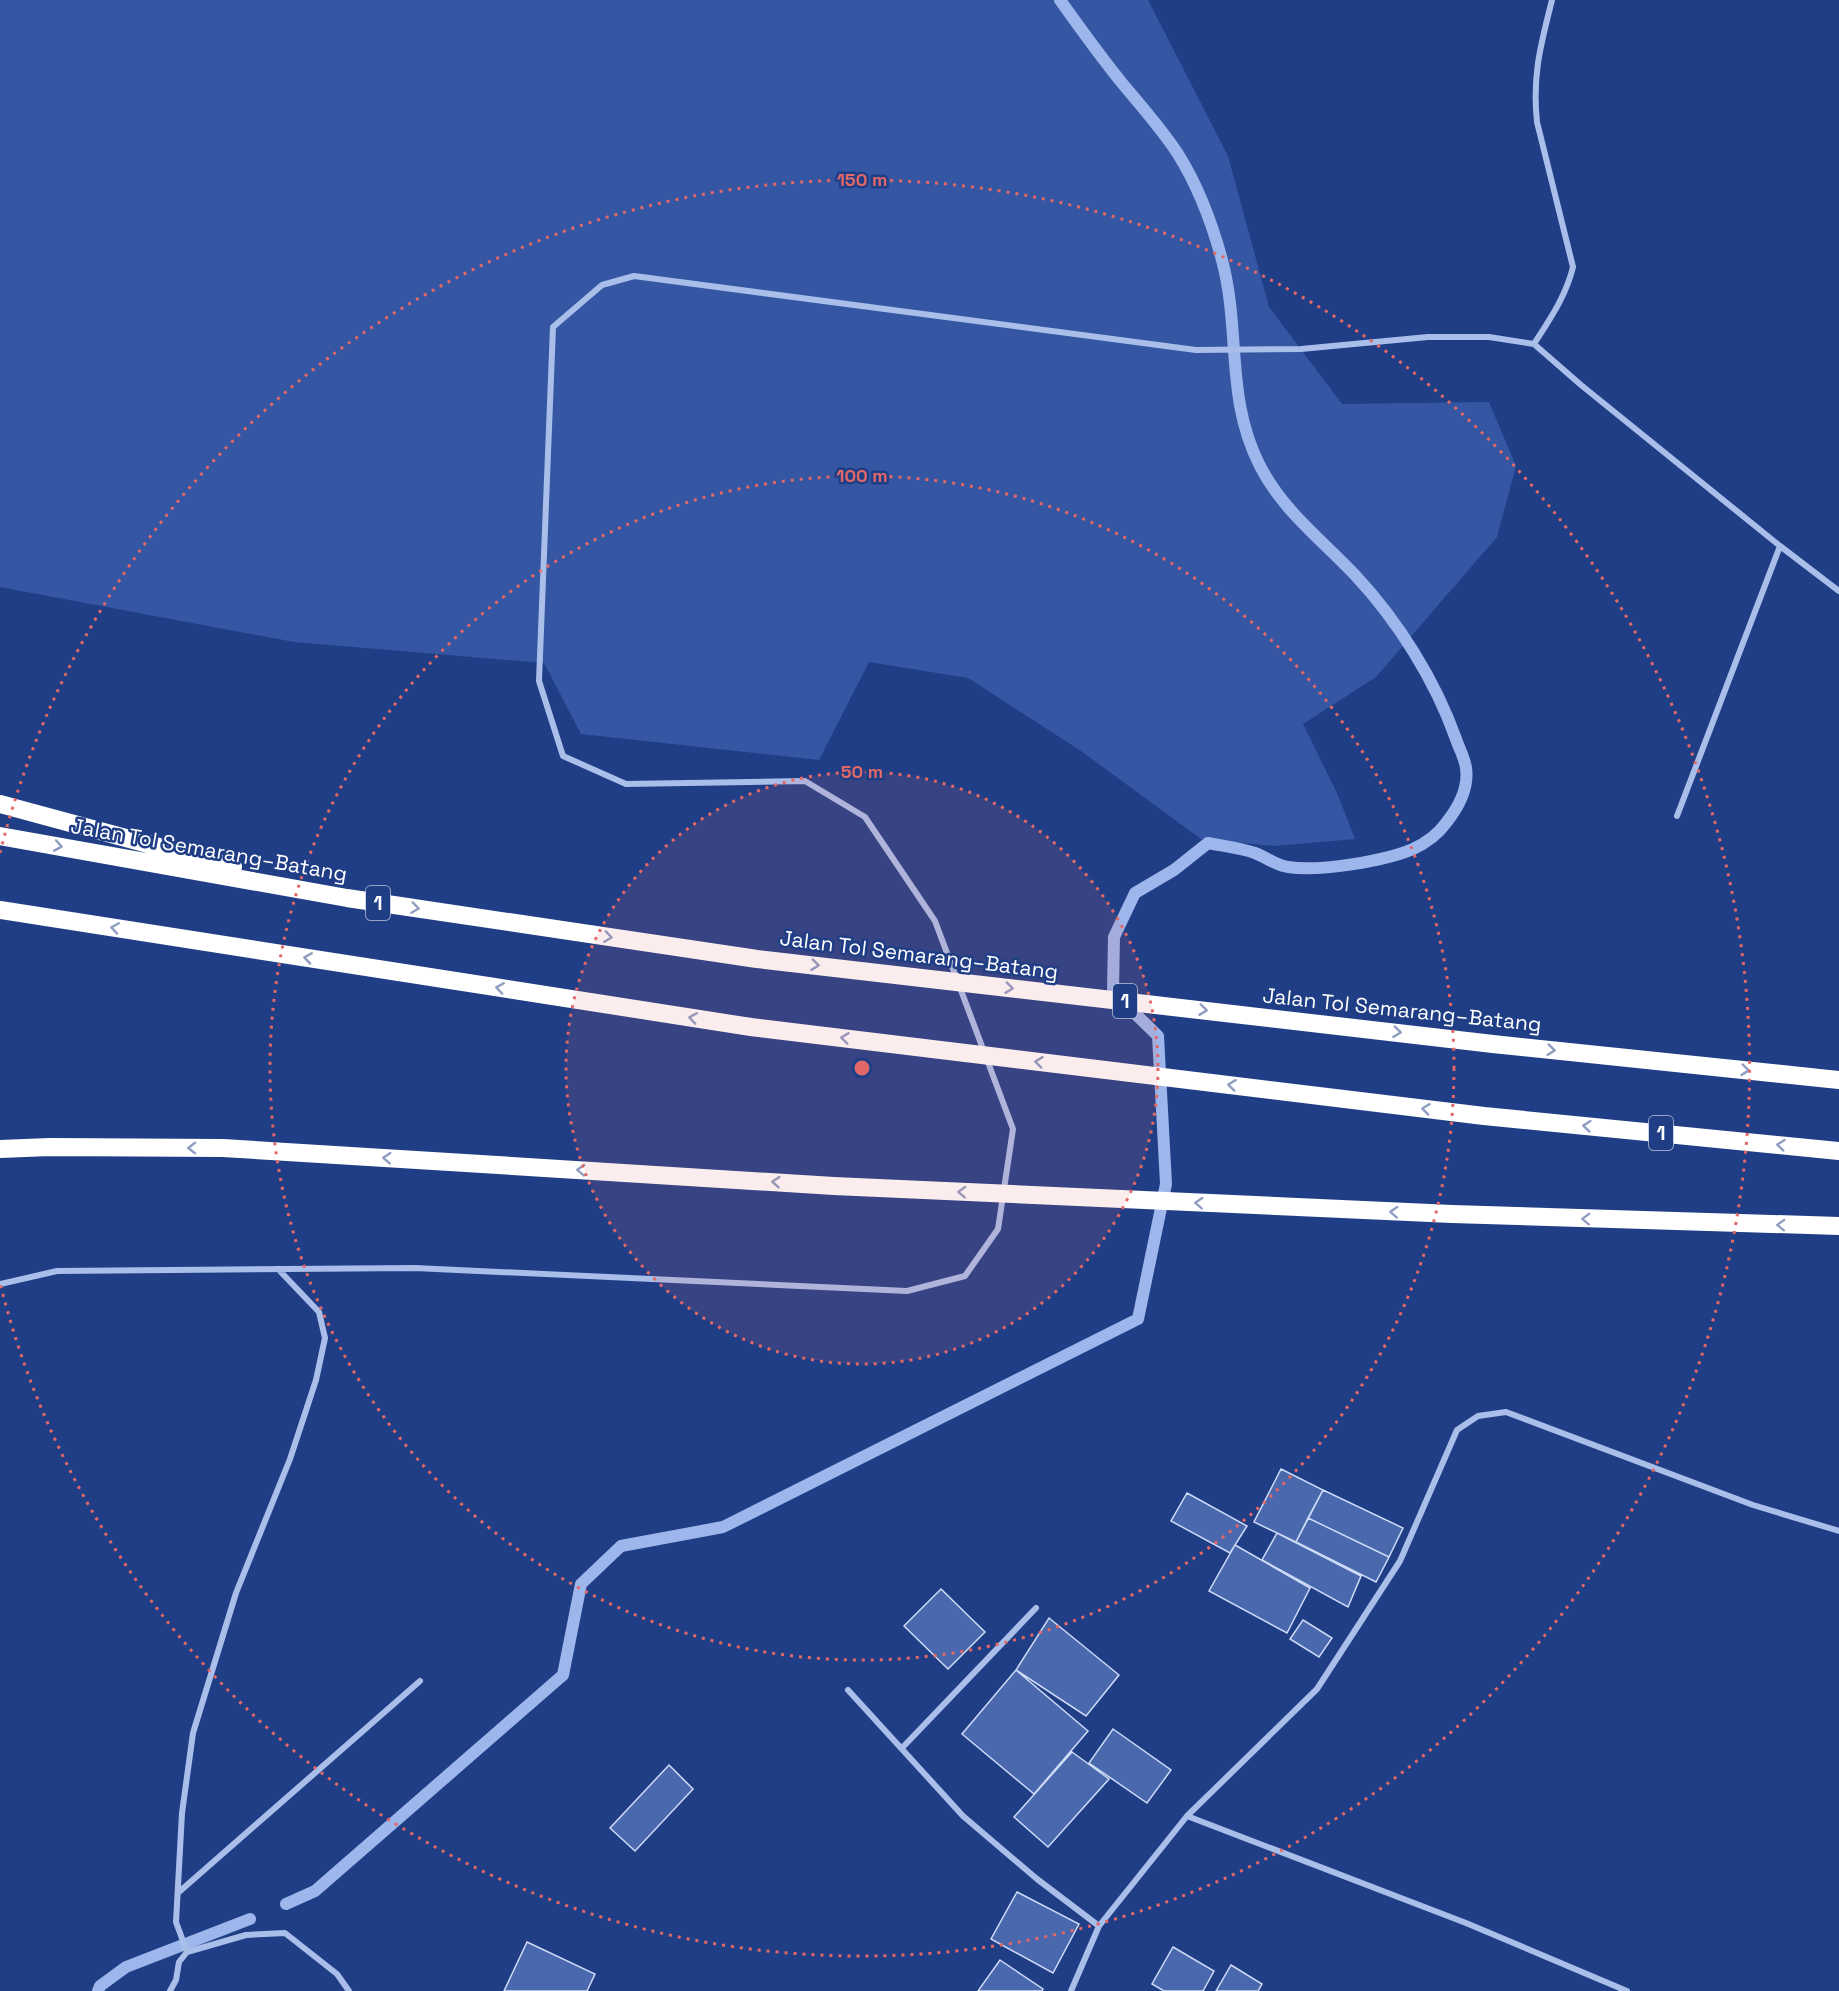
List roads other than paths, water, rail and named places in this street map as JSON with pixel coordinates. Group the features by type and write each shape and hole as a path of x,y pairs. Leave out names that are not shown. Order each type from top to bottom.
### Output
{"highway":[{"path":"0,804 347,898"},
{"name":"Jalan Tol Semarang–Batang","path":"0,836 347,898 757,959 1493,1044 1839,1080"},
{"name":"1","path":"0,910 751,1027 1484,1116 1839,1151"},
{"path":"0,1149 223,1148 834,1186 1452,1214 1839,1226"}],"street":[{"path":"1534,344 1560,305 1569,286 1574,267 1537,122 1535,100 1536,64 1552,0"},
{"path":"0,1284 57,1271 415,1268 907,1291 965,1276 998,1229 1013,1129 935,921 865,817 805,781 626,784 563,756 539,681 553,327 602,285 634,276 1196,350 1301,349 1428,337 1489,337 1534,344 1581,385 1839,591"},
{"path":"1677,816 1780,546"},
{"path":"187,1952 176,1922 182,1813 193,1733 236,1593 290,1459 316,1380 325,1338 319,1312 278,1269"},
{"path":"1071,1991 1099,1926 1187,1816 1317,1689 1400,1561 1457,1430 1478,1416 1506,1412 1754,1505 1839,1531"},
{"path":"902,1748 1036,1608"},
{"path":"179,1892 420,1681"},
{"path":"848,1690 963,1816 1037,1880 1099,1926"},
{"path":"1187,1816 1466,1923 1627,1991"},
{"path":"170,1991 176,1980 179,1962 187,1952 246,1935 285,1933 337,1974 349,1991"}],"waterway":[{"path":"286,1904 315,1891 563,1675 581,1584 621,1546 723,1527 1138,1319 1166,1184 1158,1036 1113,992 1114,937 1135,893 1174,870 1208,843 1249,851 1288,867 1317,868 1386,858 1418,847 1427,841 1443,827 1462,797 1466,783 1464,761 1437,695 1414,652 1371,593 1280,497 1260,466 1249,441 1238,390 1228,286 1209,219 1192,179 1165,135 1106,63 1060,0"},
{"path":"98,1991 100,1986 126,1967 250,1919"}]}
